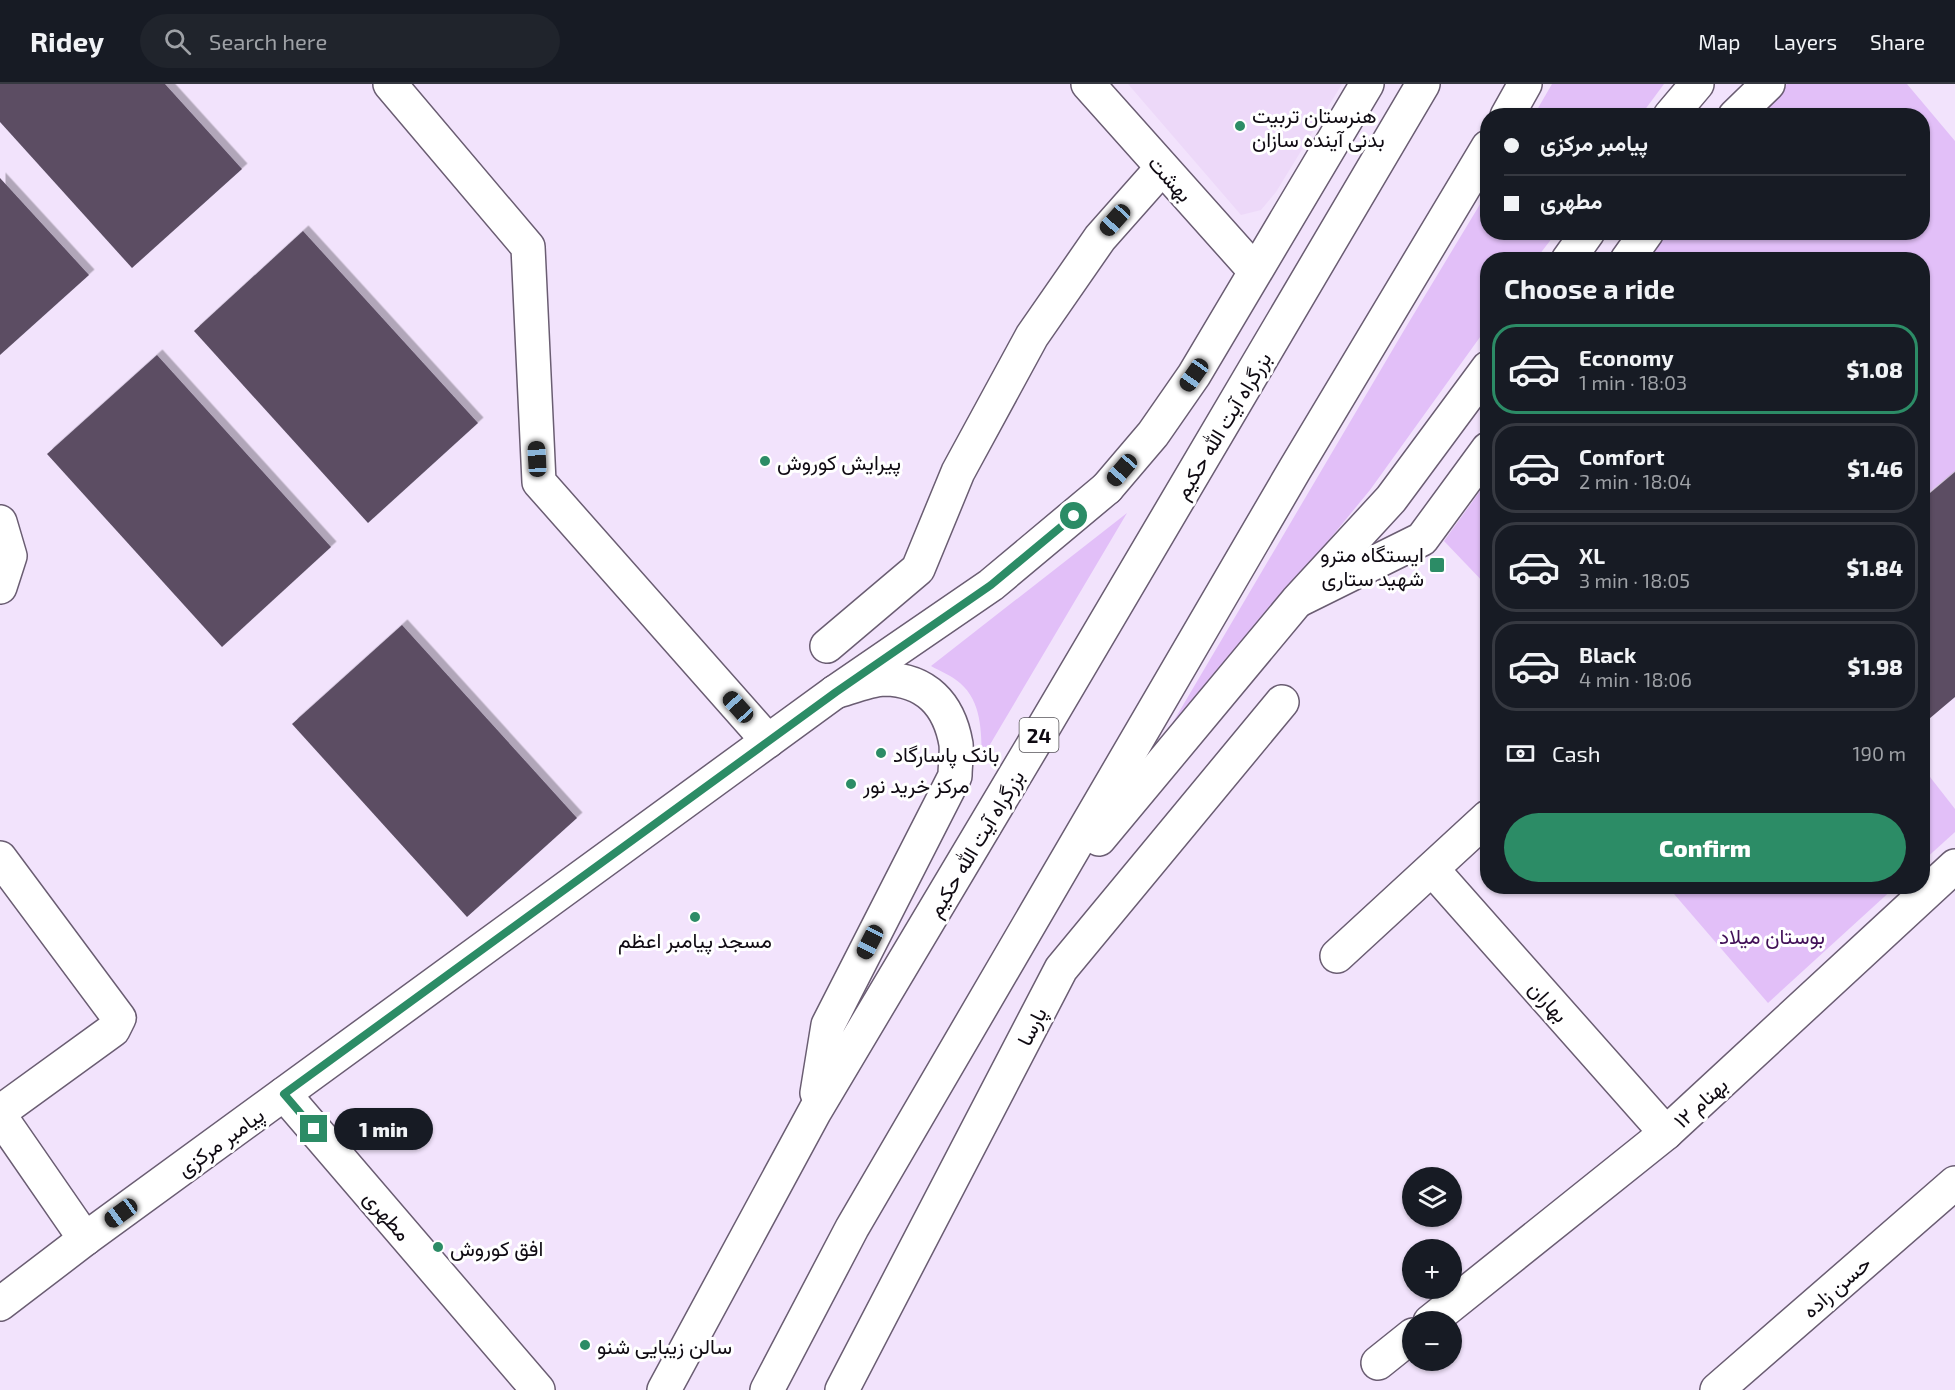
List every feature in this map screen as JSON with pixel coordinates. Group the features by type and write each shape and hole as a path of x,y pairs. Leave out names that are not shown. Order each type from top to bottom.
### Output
{"main road":[{"path":"390,84 528,247 538,483 768,741"},
{"name":"بهشت","path":"1088,84 1255,271"},
{"name":"پیامبر مرکزی","path":"0,1304 85,1239 768,741 991,585 1107,488 1153,434 1194,375 1367,84"},
{"name":"بزرگراه آیت الله حکیم","path":"664,1390 815,1111 1046,725 1423,84"},
{"path":"1512,108 1526,84"},
{"path":"1677,108 1697,84"},
{"path":"1743,108 1768,84"},
{"path":"767,1390 852,1228 1295,470 1480,160"},
{"path":"827,646 918,569 958,472 1032,336 1100,238 1162,168"},
{"path":"1036,914 1297,601 1391,499 1480,379"},
{"path":"1297,601 1422,539 1480,460"},
{"path":"0,522 10,556 0,586"},
{"path":"815,1111 828,1025 955,776 956,745 947,714 930,693 910,682 883,679 836,692"},
{"name":"پارسا","path":"842,1390 1060,969 1282,702"},
{"path":"1337,956 1480,824"},
{"path":"0,858 119,1018 113,1030 0,1114 85,1239"},
{"name":"بهنام ۱۲","path":"1930,889 1955,866"},
{"name":"بهاران","path":"1432,869 1666,1133"},
{"name":"بهنام ۱۲","path":"1444,1311 1666,1133 1925,894"},
{"name":"مطهری","path":"284,1094 538,1390"},
{"name":"حسن زاده","path":"1718,1390 1955,1183"},
{"path":"1378,1363 1402,1344"}],"shaded area":[{"name":"هنرستان تربیت بدنی آینده سازان","path":"1128,84 1342,84 1276,192 1261,210 1241,215"}],"green space":[{"path":"1552,84 1664,84 1646,108 1538,108"},
{"path":"1787,84 1907,84 1927,108 1762,108"},
{"path":"1930,111 1955,141 1955,471 1930,491 1930,252 1650,252 1658,240 1930,240"},
{"path":"1480,204 1480,240 1551,240 1541,252 1480,252 1480,337 1370,490 1156,751"},
{"path":"1480,491 1480,579 1444,541"},
{"path":"1127,513 982,758 979,718 973,699 957,680 931,666"},
{"path":"1930,777 1955,809 1955,832 1930,855"},
{"name":"بوستان میلاد","path":"1674,894 1887,894 1768,1003"}],"building":[{"path":"0,84 165,84 242,169 132,268 0,122"},
{"path":"0,178 89,275 0,355"},
{"path":"303,231 478,423 368,523 194,331"},
{"path":"157,355 331,547 222,647 47,454"},
{"path":"1955,472 1955,697 1930,718 1930,493"},
{"path":"402,625 577,818 467,917 292,724"}],"place":[{"name":"هنرستان تربیت بدنی آینده سازان","path":"1240,126"},
{"name":"پیرایش کوروش","path":"765,461"},
{"name":"ایستگاه مترو شهید ستاری","path":"1437,565"},
{"name":"بانک پاسارگاد","path":"881,753"},
{"name":"مرکز خرید نور","path":"851,784"},
{"name":"مسجد پیامبر اعظم","path":"695,917"},
{"name":"افق کوروش","path":"438,1247"},
{"name":"سالن زیبایی شنو","path":"585,1345"}],"route":[{"path":"314,1129 284,1094 836,692 991,585 1074,516"}]}
